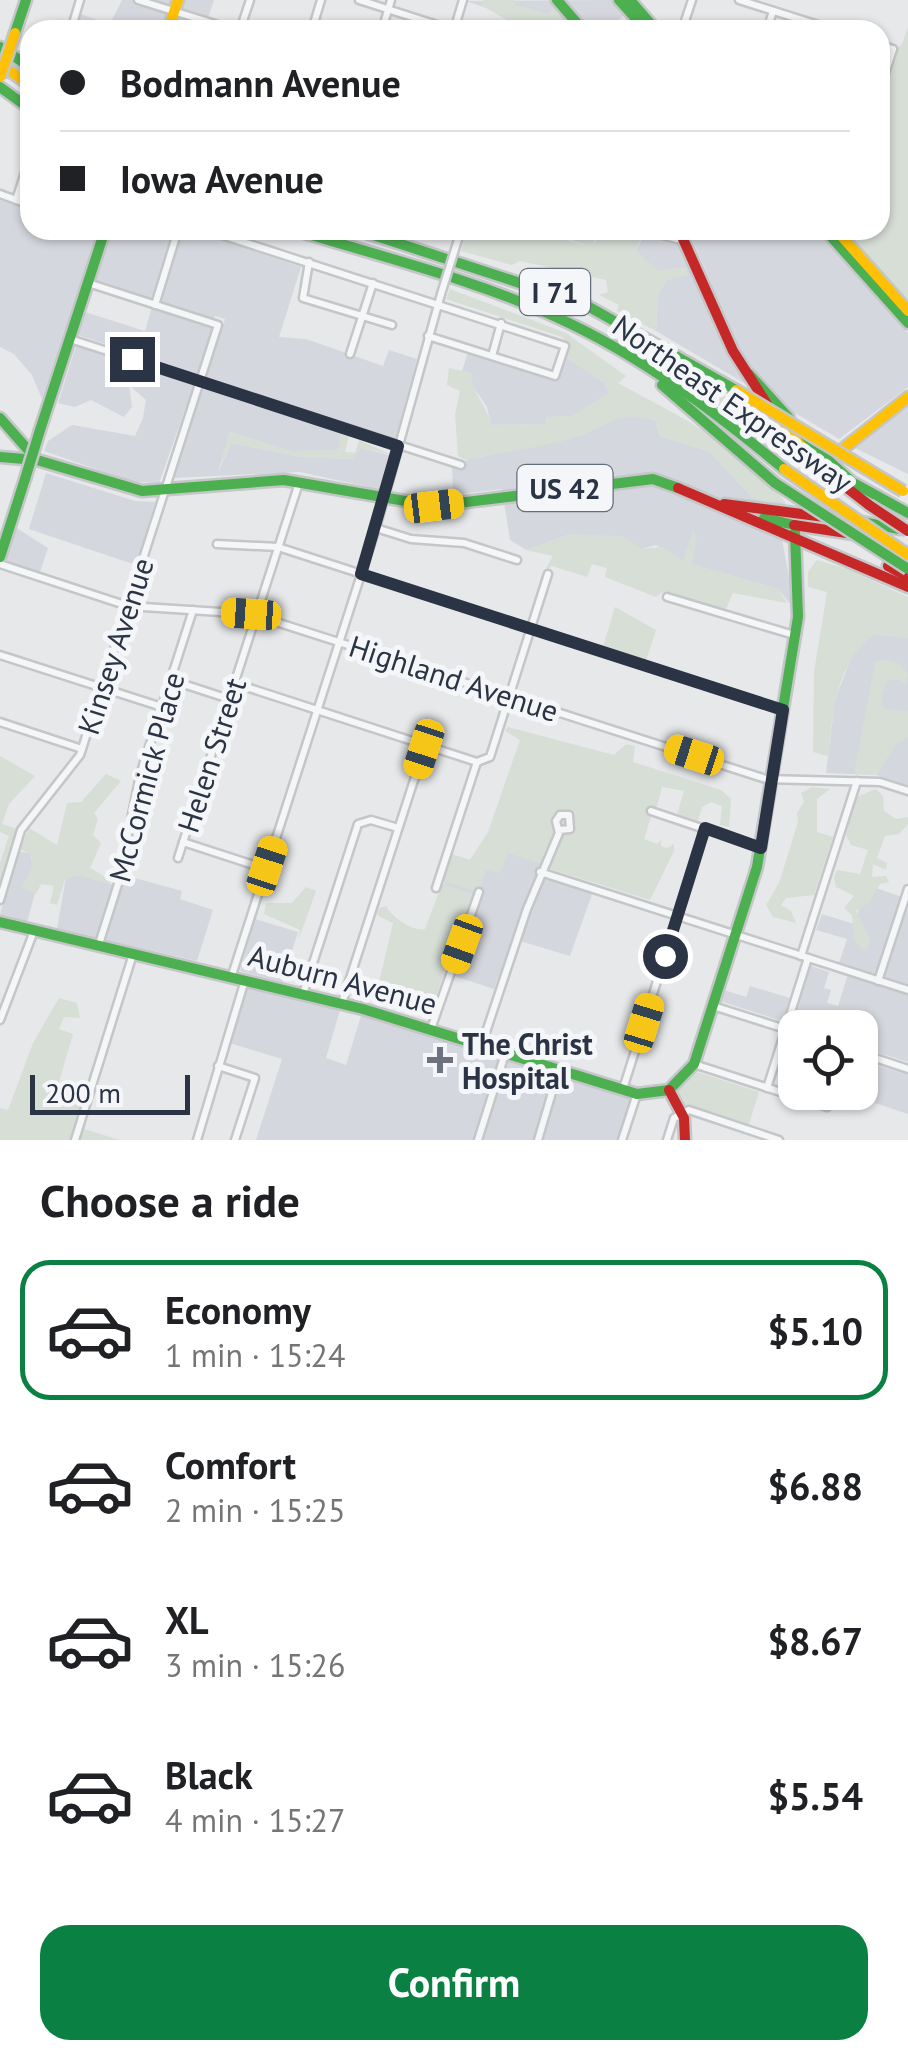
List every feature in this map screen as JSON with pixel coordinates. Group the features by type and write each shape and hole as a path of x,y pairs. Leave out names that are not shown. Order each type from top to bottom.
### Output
{"main road":[{"path":"0,77 26,0"},
{"path":"557,0 574,20"},
{"path":"619,0 637,20"},
{"path":"630,0 647,20"},
{"path":"0,560 102,240"},
{"name":"Northeast Expressway","path":"327,240 497,293 589,332 660,375 784,469 908,552"},
{"name":"Northeast Expressway","path":"389,240 584,304 906,493"},
{"path":"684,240 746,372 778,420 870,505 908,530"},
{"path":"837,240 908,323"},
{"path":"838,240 908,311"},
{"path":"589,332 660,384 775,482 908,577"},
{"path":"685,1140 682,1114 669,1090 694,1064 761,848 800,587 795,525 824,464 908,397"},
{"path":"0,418 36,460"},
{"path":"0,456 10,450 16,436"},
{"path":"0,456 36,460"},
{"name":"US 42","path":"36,460 130,490 300,481 384,500 434,506 643,478 795,525 816,545 908,586"},
{"path":"824,464 908,513"},
{"path":"775,482 908,569"},
{"name":"US 42","path":"722,504 738,514 795,525 874,520 908,530"},
{"path":"795,525 908,552"},
{"path":"796,561 816,545"},
{"name":"Auburn Avenue","path":"0,922 342,1003 637,1094 669,1090"}],"street":[{"path":"138,0 176,6 212,20"},
{"path":"358,0 421,20"},
{"path":"385,20 391,0"},
{"path":"740,0 802,20"},
{"path":"770,20 773,11"},
{"path":"16,200 20,188"},
{"path":"0,194 20,201"},
{"path":"88,283 155,305 175,240"},
{"path":"238,240 565,346 555,376 428,336"},
{"path":"232,975 376,528 458,240"},
{"path":"309,262 303,298 392,325"},
{"path":"350,354 373,283"},
{"name":"Kinsey Avenue","path":"0,900 21,830 82,749 218,325 155,305"},
{"path":"492,356 502,323"},
{"path":"70,340 461,465"},
{"name":"Helen Street","path":"178,858 300,481"},
{"path":"376,528 410,539 464,542 517,560"},
{"path":"217,544 278,547 783,710"},
{"name":"Highland Avenue","path":"0,560 128,606 256,616 772,780 857,780 908,791"},
{"path":"234,682 477,762 490,757 548,574"},
{"path":"667,597 794,636"},
{"name":"McCormick Place","path":"100,944 118,884 140,775 193,610"},
{"path":"0,655 162,707"},
{"path":"171,680 229,699"},
{"path":"0,722 82,749"},
{"path":"342,1003 426,743"},
{"path":"436,888 477,762"},
{"path":"791,1010 857,780"},
{"path":"651,811 761,848"},
{"path":"303,994 358,824 370,820 398,828"},
{"path":"623,1089 705,828"},
{"path":"482,1044 540,872 559,830"},
{"path":"183,842 266,869"},
{"path":"540,872 908,990"},
{"path":"878,980 908,889"},
{"path":"431,1029 480,892"},
{"path":"0,1020 34,930"},
{"path":"75,1140 133,952"},
{"path":"196,1140 245,979"},
{"path":"713,1006 778,1026"},
{"path":"478,1140 506,1052"},
{"path":"766,1088 778,1053"},
{"path":"878,1059 908,1068"},
{"path":"694,1064 778,1092"},
{"path":"218,1066 255,1078 235,1140"},
{"path":"538,1140 559,1069"},
{"path":"622,1140 637,1094"},
{"path":"666,1140 674,1118 689,1110 779,1140"}],"shaded area":[{"path":"122,0 214,0 207,20 112,20"},
{"path":"483,0 514,0 515,5 547,14 554,9 563,20 507,20 481,5"},
{"path":"611,0 624,15 619,20 520,20 466,1"},
{"path":"908,27 908,300 853,240 890,240 890,61 893,49 902,45"},
{"path":"0,200 20,206 20,240 94,240 42,399 32,375 14,354 0,347"},
{"path":"108,240 220,240 301,267 279,337 306,339 383,366 389,350 417,359 395,440 206,378 225,319 215,316 213,320 94,281"},
{"path":"465,240 566,240 588,246 572,240 594,240 593,246 597,240 640,240 636,250 658,271 685,268 687,276 666,280 658,295 656,331 617,311 619,305 599,295 608,292 606,280 520,261 512,265 461,251"},
{"path":"642,240 677,240 697,286 710,280 692,240 826,240 908,333 908,387 839,439 656,331 658,295 666,280 687,275 685,268 658,271 641,259 636,250"},
{"path":"450,289 566,333 626,376 618,383 730,449 785,502 753,498 710,452 660,436 655,420 642,418 616,420 582,435 539,446 466,460 458,456 455,415 460,391 447,385 449,368 471,373 492,425 546,424 547,417 573,416 609,393 605,383 566,357 569,345 562,337 446,299"},
{"path":"152,307 213,326 197,374 78,335 85,312 145,331"},
{"path":"76,346 194,384 159,483 133,482 44,451 48,441 72,425 135,436 143,418 146,400 129,385 132,407 124,417 91,400 75,407 58,403"},
{"path":"468,352 557,379 566,357 605,383 609,393 573,416 547,417 546,424 491,425 487,407 472,385 471,373 462,371"},
{"path":"203,387 342,431 338,450 290,451 230,432 218,472 231,443 301,457 353,459 361,448 390,455 382,490 300,472 173,478"},
{"path":"722,394 784,432 809,460 803,472 716,405"},
{"path":"908,406 908,474 855,448"},
{"path":"631,415 655,420 660,436 710,452 753,498 785,502 782,539 795,610 778,589 684,562 656,545 642,549 571,534 526,550 510,540 502,489 453,495 452,467 462,470 466,460 582,435 609,419"},
{"path":"230,432 290,451 338,450 341,434 349,436 345,452 355,453 359,440 390,454 362,448 353,459 301,457 231,443 217,472"},
{"path":"46,473 135,501 155,502 136,565 29,529"},
{"path":"15,527 48,548 40,572 5,560"},
{"path":"693,531 697,537 692,564 778,589 787,603 733,593 726,609 663,592 656,597 605,577 607,568 592,564 587,577 552,566 545,570 553,556 526,550 571,534 622,536 642,549 663,547 683,561"},
{"path":"817,560 908,597 908,638 875,634 862,645 844,673 828,756 813,752 814,672 827,592 808,587 808,572"},
{"path":"615,607 656,630 646,661 603,647"},
{"path":"875,634 908,638 908,786 877,775 826,773 835,700 855,648"},
{"path":"884,659 901,664 908,674 906,684 898,679 886,681 881,697 884,709 908,711 908,737 896,744 877,775 854,773 875,662"},
{"path":"508,727 614,755 626,744 635,746 633,762 721,790 731,799 729,827 720,825 722,806 711,802 702,807 698,821 677,814 684,791 662,787 657,806 646,814 651,817 644,839 657,844 661,840 661,846 667,848 674,844 674,851 650,900 547,868 555,851 547,847 540,864 508,853 500,873 486,870 479,892 439,880 452,854 470,860 488,832 520,740 505,731"},
{"path":"0,756 35,776 9,804 2,824 17,829 0,890 0,863 9,836 0,832"},
{"path":"106,774 121,781 94,813 98,819 93,835 101,843 90,868 112,881 108,884 77,875 65,879 57,905 50,903 54,886 41,884 36,894 22,887 31,869 32,855 20,849 29,828 57,845 67,803 81,802"},
{"path":"812,787 830,789 817,799 817,832 833,837 814,895 786,898 781,905 791,911 796,923 773,917 766,905 779,883 798,822 797,813 804,802 801,793"},
{"path":"876,789 883,796 884,811 896,819 908,817 908,824 899,834 885,836 877,858 887,863 886,870 873,864 872,877 886,876 889,882 880,884 870,902 856,911 871,940 866,952 854,940 852,915 844,908 854,896 836,887 834,877 837,870 860,874 868,850 851,845 846,835 856,797"},
{"path":"582,812 547,868 555,851 546,848 494,989 454,976 479,908 441,894 453,855 485,865 491,847"},
{"path":"17,851 32,854 31,860 43,864 27,922 0,915"},
{"path":"67,871 114,885 97,938 57,929"},
{"path":"124,875 182,891 180,899 213,910 197,961 106,940"},
{"path":"542,877 592,894 570,956 520,941"},
{"path":"442,884 473,894 430,1012 418,1013 375,1000 393,923 377,915 379,908 386,906 403,923 425,929"},
{"path":"867,885 908,899 908,1062 878,1053 878,1010 798,1010 811,966 829,972 824,988 831,990 827,1003 838,1006 850,968 839,963 847,939 816,930 822,914 854,924"},
{"path":"306,887 316,891 298,941 300,930 264,914 266,903 292,903"},
{"path":"255,919 298,932 282,982 240,971"},
{"name":"The Christ Hospital","path":"245,979 342,1003 326,1058 346,1065 363,1009 637,1094 622,1140 256,1140 282,1059 226,1042"},
{"path":"750,986 790,998 786,1010 778,1010 778,1020 720,1001 724,990 746,997"},
{"path":"59,998 77,1003 80,1018 64,1017 59,1029 73,1034 56,1092 81,1102 74,1126 120,1140 0,1140 0,1108 8,1110 33,1043"},
{"path":"878,1066 908,1075 908,1114 878,1104"},
{"path":"697,1072 759,1092 748,1127 687,1107 678,1091"}],"traffic: fast":[{"path":"15,33 26,0"},
{"path":"557,0 574,20"},
{"path":"619,0 637,20"},
{"path":"630,0 647,20"},
{"path":"0,47 20,60"},
{"path":"0,87 20,102"},
{"path":"40,430 102,240"},
{"path":"329,240 492,291 587,332 675,385 784,469"},
{"path":"389,240 584,304 736,390"},
{"path":"834,240 908,323"},
{"path":"749,374 789,418"},
{"path":"662,385 775,483"},
{"path":"0,418 37,460 142,491 284,480 434,506 653,479 678,488"},
{"path":"25,479 40,430"},
{"path":"805,438 828,460"},
{"path":"0,457 37,460"},
{"path":"828,460 852,482 908,513"},
{"path":"0,557 25,479"},
{"path":"775,483 908,569"},
{"path":"764,518 794,525"},
{"path":"862,522 899,529"},
{"path":"669,1090 694,1064 757,867 798,617 795,532"},
{"path":"0,922 363,1009 637,1094 669,1090"}],"traffic: slow":[{"path":"171,20 178,0"},
{"path":"0,77 15,33"},
{"path":"0,64 20,78"},
{"path":"845,240 908,311"},
{"path":"736,390 903,491"},
{"path":"839,452 908,397"},
{"path":"779,421 820,467"},
{"path":"784,469 908,555"}],"traffic: jam":[{"path":"683,240 733,351 767,404"},
{"path":"820,467 869,505"},
{"path":"678,488 908,587"},
{"path":"724,504 825,517"},
{"path":"869,505 908,531"},
{"path":"794,525 853,534"},
{"path":"888,566 908,577"},
{"path":"669,1090 684,1118 685,1140"}],"place":[{"name":"The Christ Hospital","path":"440,1060"}],"route":[{"path":"132,359 398,446 361,574 783,710 761,848 705,828 665,956"}]}
